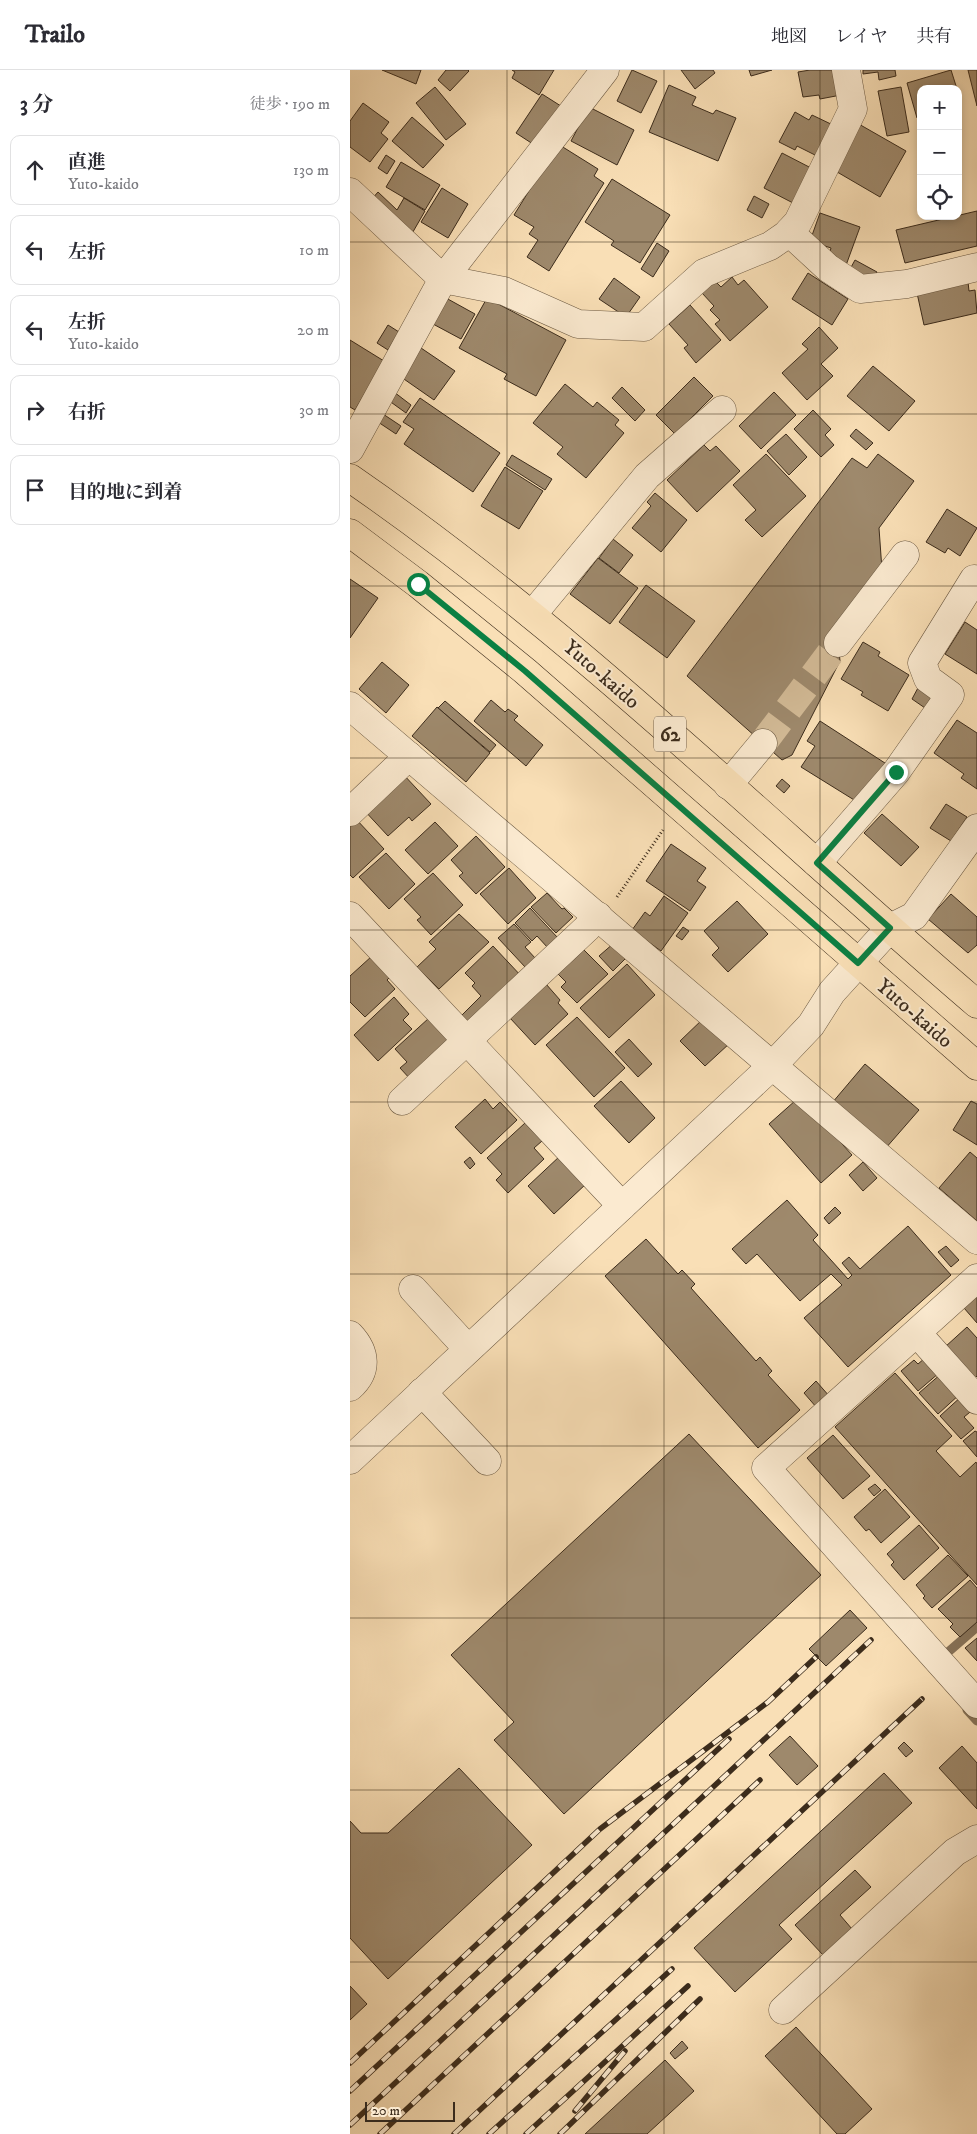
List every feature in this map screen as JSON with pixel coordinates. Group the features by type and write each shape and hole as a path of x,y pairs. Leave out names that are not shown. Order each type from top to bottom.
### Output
{"main road":[{"name":"Yuto-kaido","path":"350,478 532,614 977,1004"},
{"name":"Yuto-kaido","path":"350,533 418,584 525,671 977,1066"}],"street":[{"path":"350,449 443,279 605,70"},
{"path":"350,192 443,279 504,291 578,324 644,327 704,273 770,246 789,232 798,222 808,205 853,109 846,70"},
{"path":"789,232 828,268 860,288 907,284 977,267"},
{"path":"532,614 648,476 722,410"},
{"path":"838,643 905,555"},
{"path":"817,863 896,772 950,695 928,679 922,663 974,579"},
{"path":"350,706 409,756 607,907 773,1065 977,1240"},
{"path":"728,785 763,743"},
{"path":"350,812 409,756"},
{"path":"350,1460 773,1065 810,1025 832,992 890,928 914,916 977,828"},
{"path":"402,1101 588,928 607,907"},
{"path":"350,916 622,1206"},
{"path":"977,1278 766,1468 977,1704"},
{"path":"412,1289 468,1349"},
{"path":"917,1334 977,1400"},
{"path":"350,1335 358,1343 362,1352 363,1362 362,1372 350,1387"},
{"path":"422,1392 486,1461"},
{"path":"783,2010 955,1852 977,1839"}],"path":[{"path":"607,907 665,826"}],"building":[{"path":"382,70 421,70 416,84"},
{"path":"446,70 469,71 450,91 438,80"},
{"path":"512,70 554,70 539,95 512,78 515,72"},
{"path":"632,70 657,81 641,113 617,101"},
{"path":"681,70 713,70 715,73 695,89"},
{"path":"749,70 772,70 751,76"},
{"path":"837,70 841,95 820,99 819,95 803,97 798,72"},
{"path":"863,70 895,70 896,76 879,80 878,72 863,74"},
{"path":"951,70 956,85 917,85 917,118 907,83"},
{"path":"968,70 977,70 977,106"},
{"path":"669,85 696,97 692,105 713,114 716,110 736,118 718,161 649,132"},
{"path":"435,87 466,124 446,140 416,103"},
{"path":"901,87 909,132 887,136 878,91"},
{"path":"542,94 564,108 539,148 516,133"},
{"path":"363,103 389,122 381,133 388,139 370,162 350,147 350,121"},
{"path":"589,107 634,130 617,165 571,141"},
{"path":"795,112 809,120 812,115 835,126 819,157 797,146 795,150 779,142"},
{"path":"412,117 444,145 423,168 392,141"},
{"path":"857,123 906,151 880,197 832,169"},
{"path":"558,144 598,169 594,176 604,183 549,271 527,257 538,240 529,234 534,227 514,215"},
{"path":"782,153 813,169 795,204 764,188"},
{"path":"386,155 395,161 387,174 378,168"},
{"path":"401,162 440,185 425,210 386,187"},
{"path":"612,179 670,215 640,263 611,245 614,241 585,222"},
{"path":"442,188 468,204 448,238 421,222"},
{"path":"378,192 397,210 404,198 425,211 410,237 371,200"},
{"path":"754,196 769,204 762,218 747,210"},
{"path":"977,211 977,246 905,263 896,230 939,220 962,220 962,215"},
{"path":"820,213 860,227 845,268 827,262 831,248 810,241"},
{"path":"657,243 669,251 653,277 641,269"},
{"path":"855,260 877,272 871,283 849,271"},
{"path":"808,273 848,299 832,325 792,299"},
{"path":"732,277 738,285 744,280 768,307 730,341 715,324 720,320 710,310 714,306 702,293 715,281 721,287"},
{"path":"614,278 640,297 626,317 599,299"},
{"path":"968,282 969,291 975,290 977,313 924,325 917,293"},
{"path":"446,298 475,314 461,339 433,324"},
{"path":"487,298 566,340 536,396 504,379 507,374 459,348"},
{"path":"690,305 721,340 696,363 684,348 688,345 669,324"},
{"path":"388,325 399,332 388,350 377,343"},
{"path":"819,327 838,348 821,364 833,376 807,400 782,373 808,349 802,344"},
{"path":"350,340 384,361 355,410 350,407"},
{"path":"421,348 455,371 434,400 401,377"},
{"path":"873,366 915,401 889,431 847,396"},
{"path":"694,377 713,396 675,434 656,415"},
{"path":"565,384 593,407 597,402 619,420 615,425 624,433 586,478 557,454 563,447 533,423"},
{"path":"622,387 645,410 635,421 612,398"},
{"path":"394,392 411,405 406,413 388,400"},
{"path":"774,392 796,415 761,449 739,426"},
{"path":"420,398 500,453 473,492 404,444 414,429 403,422"},
{"path":"813,410 831,429 825,435 834,445 821,457 794,429"},
{"path":"383,414 401,426 396,434 378,422"},
{"path":"856,429 873,443 866,450 850,436"},
{"path":"786,434 807,457 789,475 767,451"},
{"path":"704,445 710,451 716,446 740,471 697,512 667,480"},
{"path":"766,454 806,496 762,537 745,520 756,510 733,485"},
{"path":"878,454 914,481 879,528 882,570 837,630 840,661 792,755 782,760 687,676 852,458 867,468"},
{"path":"512,455 552,479 545,490 506,465"},
{"path":"505,467 543,491 519,529 481,506"},
{"path":"655,493 687,520 661,552 632,528 651,506 647,502"},
{"path":"947,509 977,528 960,556 948,548 945,553 926,542"},
{"path":"613,539 633,555 619,573 599,558"},
{"path":"598,558 638,588 610,624 570,594"},
{"path":"350,579 378,598 350,638"},
{"path":"646,585 695,621 667,658 619,622"},
{"path":"965,622 977,630 977,674 945,654"},
{"path":"863,642 880,652 878,656 909,675 888,711 861,695 863,692 841,679"},
{"path":"382,662 409,685 386,713 359,689"},
{"path":"919,686 933,694 925,708 912,699"},
{"path":"491,700 505,712 508,709 518,716 514,720 543,745 526,766 474,721"},
{"path":"445,701 496,745 490,752 438,708"},
{"path":"437,707 490,753 466,782 412,736"},
{"path":"957,720 977,733 977,789 961,778 964,774 934,753"},
{"path":"820,721 888,765 859,803 801,767 815,746 807,741"},
{"path":"402,773 431,804 412,821 409,817 388,836 363,809"},
{"path":"782,779 790,786 784,793 776,786"},
{"path":"946,804 967,817 951,841 930,828"},
{"path":"882,814 919,847 901,866 864,833"},
{"path":"355,818 384,849 353,878 350,875 350,824"},
{"path":"435,822 458,846 428,874 405,850"},
{"path":"476,836 505,867 476,894 459,876 463,873 451,860"},
{"path":"671,844 706,868 697,881 706,887 690,911 646,881"},
{"path":"386,853 415,884 389,909 359,877"},
{"path":"509,868 536,898 508,924 480,894"},
{"path":"433,873 463,905 431,935 417,920 421,917 404,899"},
{"path":"547,893 562,909 564,908 573,917 556,933 531,907"},
{"path":"951,894 977,917 977,945 968,953 928,919"},
{"path":"664,896 688,913 661,951 632,930 645,912 650,916"},
{"path":"737,901 768,934 728,972 712,955 719,948 704,931"},
{"path":"530,908 558,938 548,948 537,936 532,941 515,923"},
{"path":"459,914 489,942 439,989 417,967 436,949 429,942"},
{"path":"514,924 531,942 525,947 536,959 526,968 498,938"},
{"path":"683,927 689,931 682,940 676,936"},
{"path":"614,943 627,957 613,971 599,956"},
{"path":"493,946 523,978 470,1027 460,1017 481,996 472,986 475,983 465,973"},
{"path":"584,950 608,974 577,1003 561,987 566,982 558,974"},
{"path":"372,956 391,976 387,980 395,989 365,1017 350,1002 350,976"},
{"path":"627,964 655,995 609,1038 580,1008"},
{"path":"546,984 560,1000 558,1003 568,1014 535,1045 510,1018"},
{"path":"394,997 409,1014 403,1020 412,1029 378,1061 354,1035"},
{"path":"577,1017 625,1068 594,1097 546,1045"},
{"path":"705,1017 730,1043 705,1066 680,1041"},
{"path":"429,1018 457,1040 412,1081 400,1068 407,1062 395,1049"},
{"path":"629,1039 652,1064 638,1077 615,1052"},
{"path":"865,1064 919,1110 885,1149 832,1103"},
{"path":"621,1081 655,1118 629,1143 594,1106"},
{"path":"485,1099 493,1109 500,1102 517,1120 481,1154 455,1127"},
{"path":"796,1100 808,1106 852,1155 821,1183 769,1124"},
{"path":"971,1101 977,1104 977,1145 953,1130"},
{"path":"525,1123 542,1141 534,1148 544,1159 508,1193 496,1180 502,1174 487,1158"},
{"path":"970,1152 977,1158 977,1221 939,1188"},
{"path":"561,1155 587,1183 554,1214 528,1186"},
{"path":"470,1157 475,1164 470,1169 464,1162"},
{"path":"863,1162 877,1178 863,1191 849,1175"},
{"path":"787,1200 818,1235 813,1240 848,1279 852,1275 842,1263 849,1257 860,1269 908,1226 951,1275 848,1367 804,1318 842,1285 831,1274 800,1301 757,1254 746,1264 732,1249"},
{"path":"835,1207 841,1213 829,1224 824,1218"},
{"path":"646,1239 678,1274 682,1270 695,1284 691,1288 756,1361 760,1357 772,1371 768,1375 800,1410 758,1448 605,1276"},
{"path":"946,1246 959,1260 951,1267 938,1252"},
{"path":"977,1296 977,1323 964,1308"},
{"path":"967,1327 977,1338 977,1376 974,1379 945,1347"},
{"path":"925,1358 939,1373 918,1391 901,1371 914,1360 918,1364"},
{"path":"895,1373 952,1436 936,1451 960,1477 976,1462 977,1464 977,1585 835,1427"},
{"path":"942,1373 960,1394 938,1414 919,1393"},
{"path":"816,1381 830,1397 817,1408 804,1393"},
{"path":"963,1395 975,1408 964,1417 974,1428 961,1439 940,1416"},
{"path":"975,1431 977,1432 977,1457 963,1441"},
{"path":"689,1434 821,1575 564,1814 494,1740 514,1722 451,1655"},
{"path":"833,1435 870,1476 843,1499 807,1458"},
{"path":"875,1484 881,1490 874,1496 868,1489"},
{"path":"885,1489 910,1517 881,1543 869,1529 866,1531 854,1517"},
{"path":"919,1525 939,1548 904,1580 891,1565 894,1562 887,1554"},
{"path":"948,1555 968,1576 932,1608 923,1598 925,1596 916,1585"},
{"path":"970,1580 977,1588 977,1622 960,1637 950,1627 953,1624 938,1609"},
{"path":"850,1610 867,1628 826,1666 809,1649"},
{"path":"977,1638 977,1661 965,1648"},
{"path":"790,1736 818,1766 797,1785 769,1755"},
{"path":"904,1742 913,1751 906,1757 898,1748"},
{"path":"962,1746 977,1763 977,1809 939,1768"},
{"path":"459,1768 532,1845 388,1979 350,1938 350,1821 361,1833 388,1833"},
{"path":"884,1773 912,1803 779,1925 792,1939 735,1992 694,1948"},
{"path":"855,1870 871,1887 840,1915 852,1929 823,1955 795,1925"},
{"path":"350,1986 367,2004 350,2020"},
{"path":"796,2027 872,2109 845,2134 837,2134 765,2056"},
{"path":"682,2041 688,2048 675,2059 670,2053"},
{"path":"665,2060 694,2091 647,2134 585,2134"}],"waterway":[{"path":"947,1653 977,1627"},
{"path":"967,1710 977,1721"}],"tunnel":[{"path":"763,743 838,643"}],"railway":[{"path":"350,2125 871,1640"},
{"path":"350,2063 600,1829 768,1702 816,1657"},
{"path":"454,2134 922,1699"},
{"path":"350,2091 729,1739"},
{"path":"380,2134 760,1780"},
{"path":"489,2134 672,1969"},
{"path":"526,2134 688,1986"},
{"path":"560,2134 700,1999"},
{"path":"575,2111 625,2051"}],"route":[{"path":"418,584 525,671 858,963 890,928 817,863 896,772"}]}
